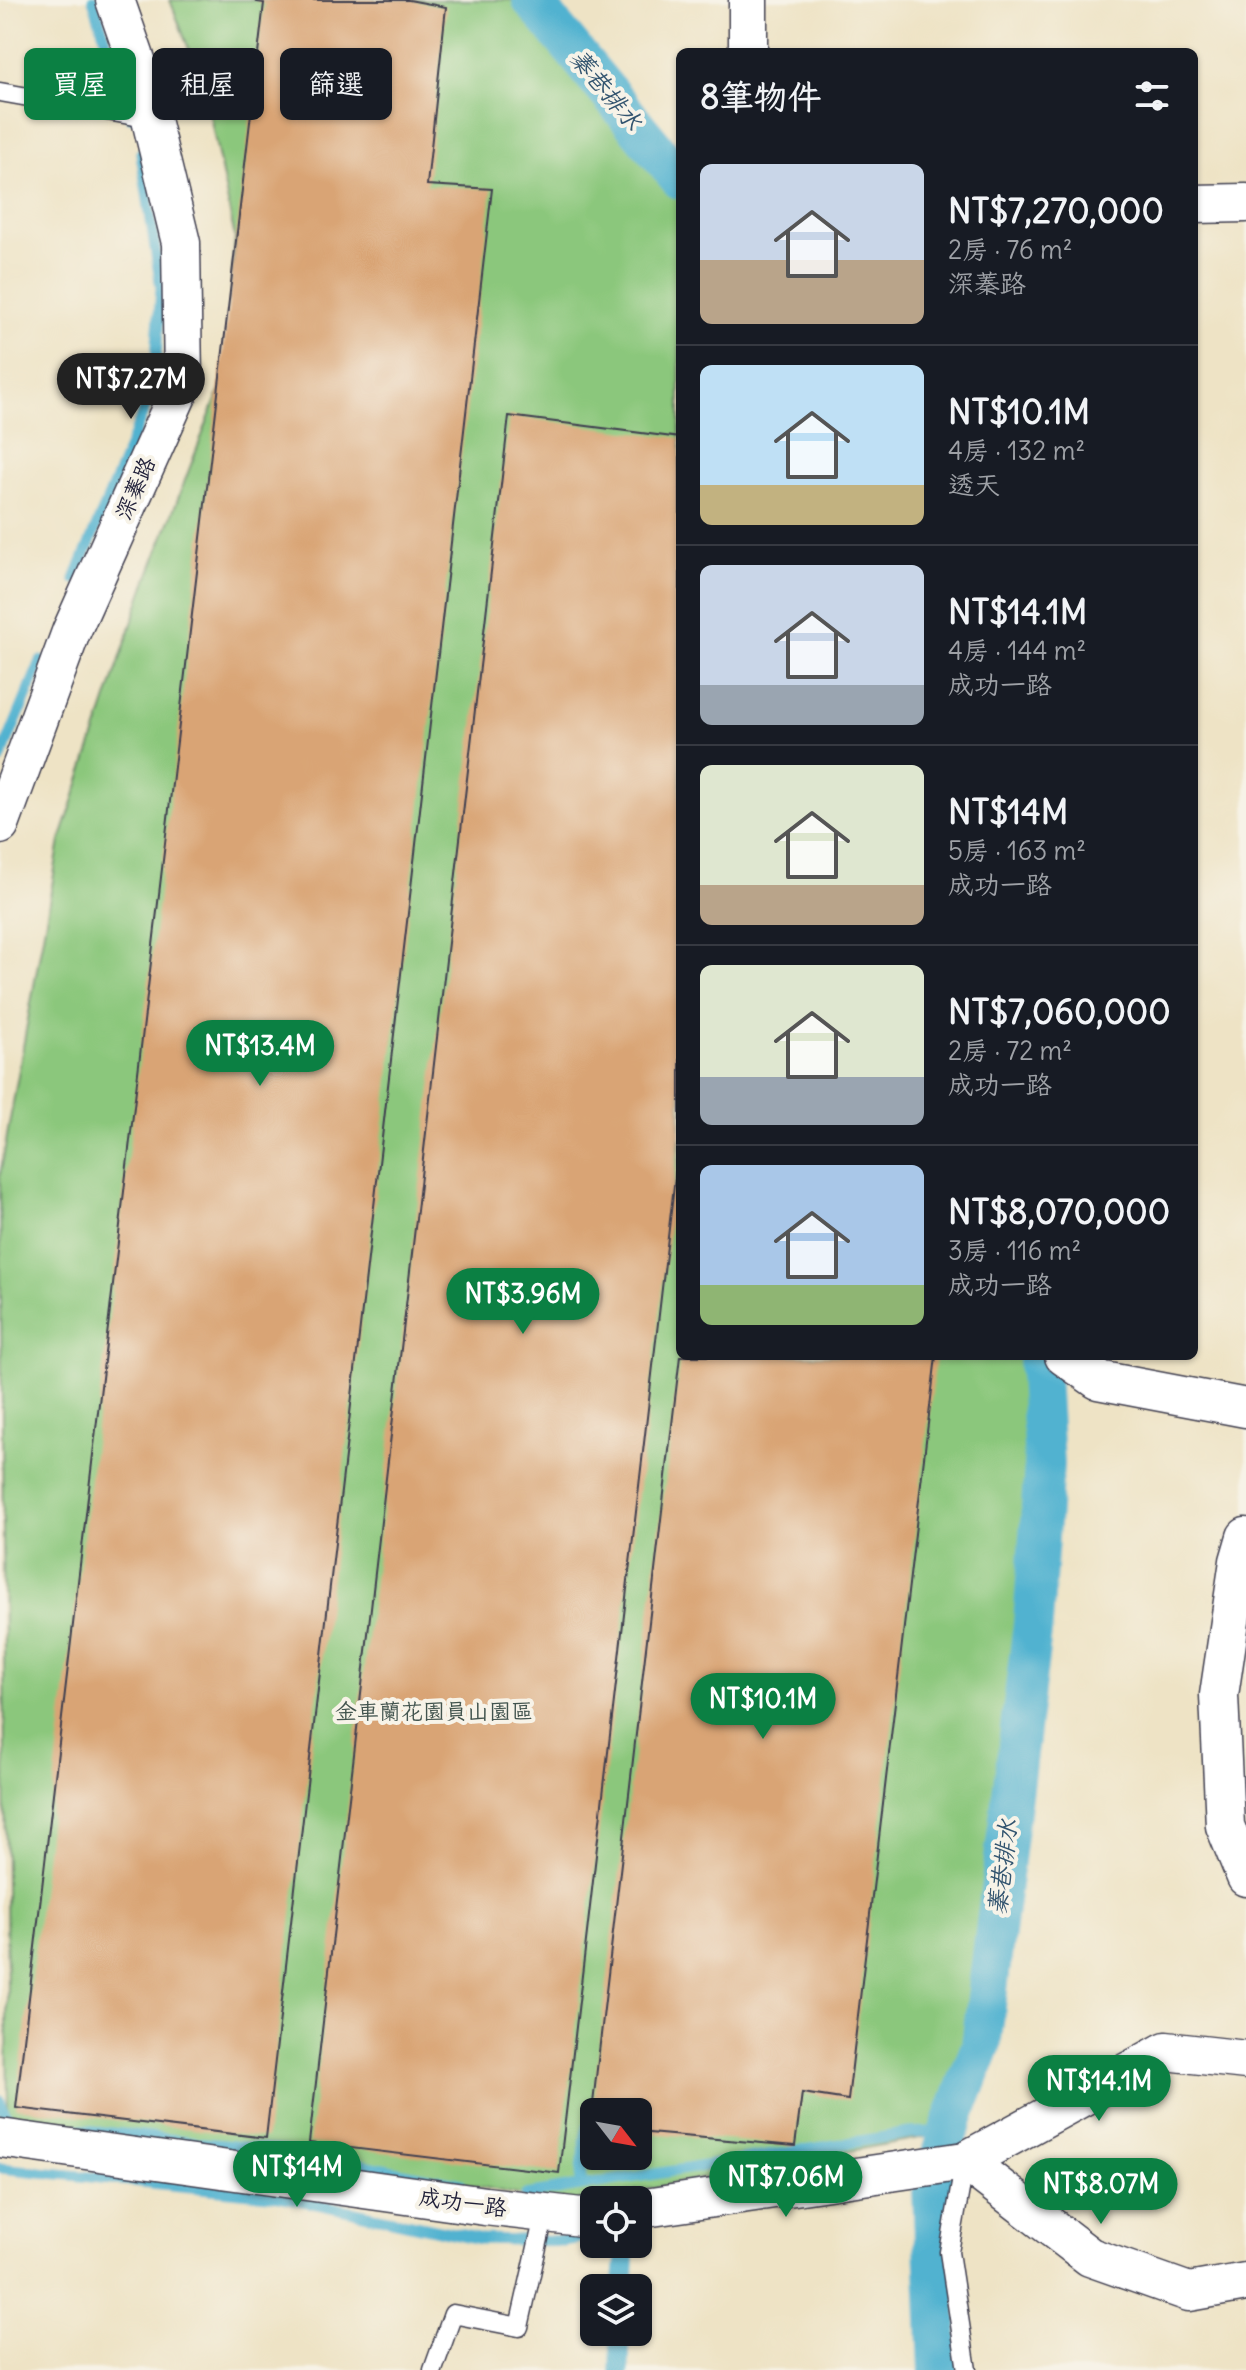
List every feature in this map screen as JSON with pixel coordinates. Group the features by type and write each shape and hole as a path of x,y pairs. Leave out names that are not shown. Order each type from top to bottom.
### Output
{"street":[{"name":"深蓁路","path":"115,0 152,119"},
{"path":"748,0 748,48"},
{"name":"深蓁路","path":"0,825 71,632 183,382 181,243 152,120"},
{"path":"1198,204 1246,203"},
{"path":"1070,1360 1098,1380 1246,1408"},
{"path":"1246,1537 1239,1561 1219,1695 1225,1826 1246,1877"},
{"path":"652,2207 949,2163 1166,2051 1246,2060"},
{"name":"成功一路","path":"0,2138 580,2217"},
{"path":"949,2163 1090,2257 1189,2292 1246,2282"}],"lane":[{"path":"0,92 152,119"},
{"path":"949,2163 949,2252 967,2370"},
{"path":"433,2370 453,2314 519,2327 545,2212"}],"green space":[{"name":"金車蘭花園員山園區","path":"170,0 518,0 676,185 676,1360 1027,1360 1036,1549 982,2035 930,2136 652,2188 580,2186 580,2201 563,2204 318,2153 8,2120 0,1175 60,841 142,593 224,378 235,238 211,120 264,120 264,48 188,48"}],"building":[{"path":"409,0 446,7 427,185 492,189 266,2138 16,2108 250,120 264,120 264,48 259,48 264,3 257,2"},
{"path":"509,416 676,437 676,1168 559,2173 309,2143"},
{"path":"680,1360 936,1360 848,2100 802,2093 795,2146 652,2133 652,2098 594,2098"}],"waterway":[{"path":"93,0 109,48"},
{"name":"蓁巷排水","path":"532,0 676,174"},
{"path":"75,579 154,386 161,288 141,153"},
{"path":"0,760 41,661"},
{"name":"蓁巷排水","path":"939,2370 932,2188 949,2131 981,2046 1033,1624 1044,1464 1038,1360"},
{"path":"0,2101 9,2122 22,2123"},
{"path":"47,2126 299,2153 461,2184"},
{"path":"582,2170 580,2186 910,2133 949,2131"},
{"path":"0,2168 280,2196 481,2239 562,2241 580,2238"},
{"path":"526,2195 580,2186"},
{"path":"619,2274 621,2258"},
{"path":"629,2258 629,2274"},
{"path":"615,2346 615,2370"},
{"path":"624,2370 625,2346"}]}
